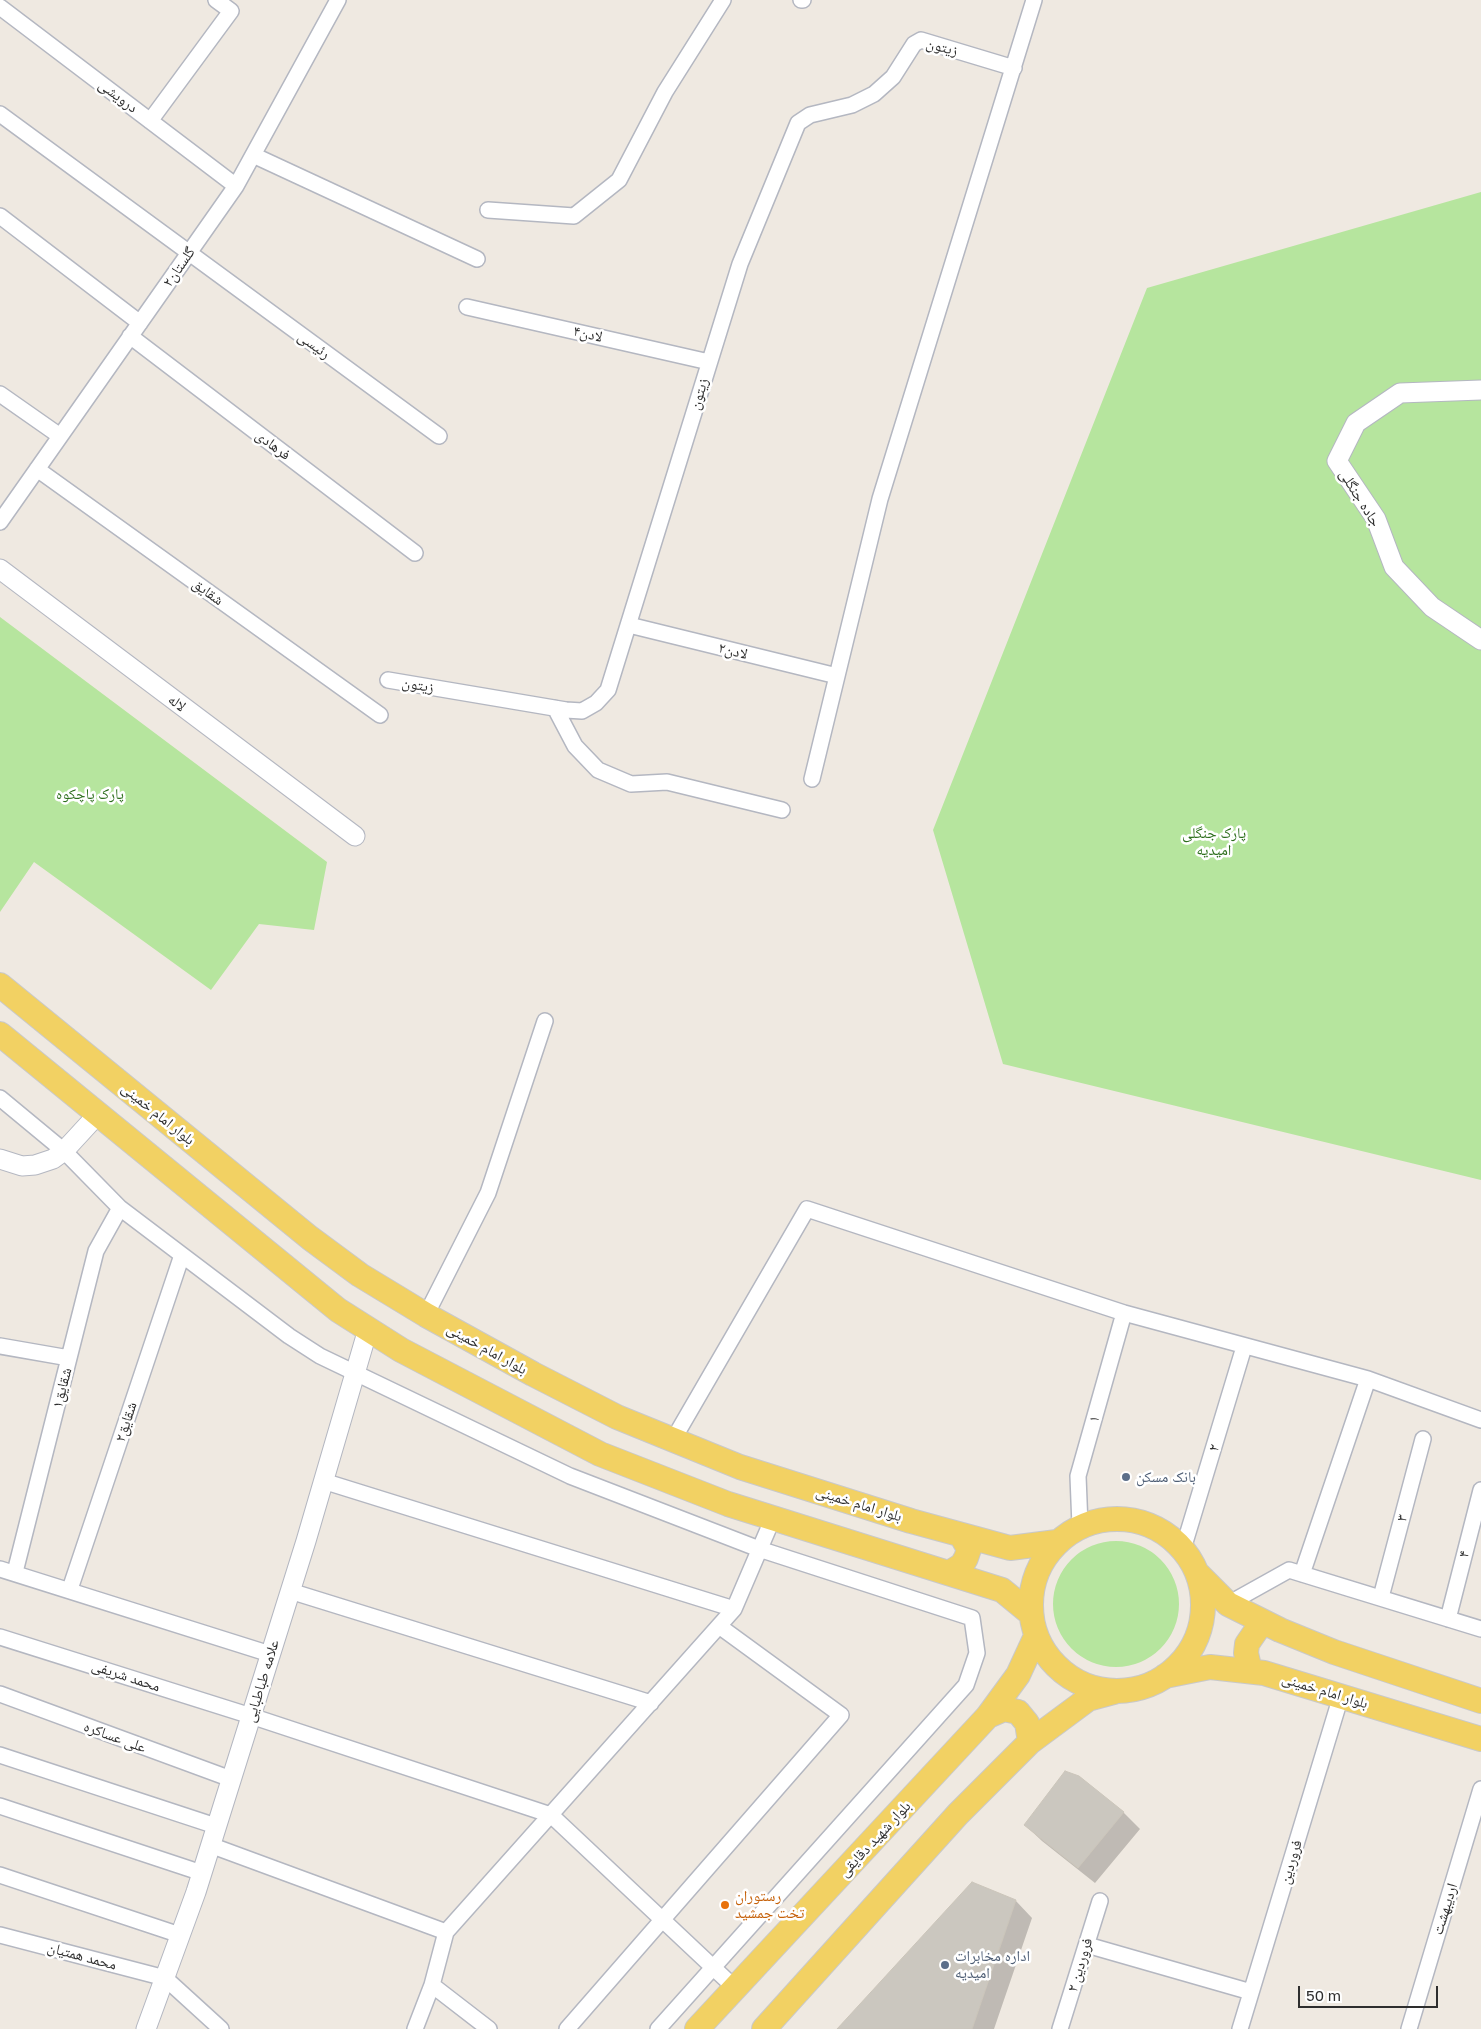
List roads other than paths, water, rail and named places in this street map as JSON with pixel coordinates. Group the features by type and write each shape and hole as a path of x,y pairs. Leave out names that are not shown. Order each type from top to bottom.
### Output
{"main road":[{"name":"بلوار امام خمینی","path":"0,985 310,1238 360,1275 426,1315 533,1374 617,1417 740,1467 961,1535 1010,1548 1056,1542"},
{"path":"0,1034 338,1310 401,1350 600,1454 728,1504 1002,1590 1033,1624 1049,1659 1069,1677 1094,1688 1120,1691"},
{"path":"98,1114 122,1085"},
{"path":"1033,1624 1032,1588 1041,1563 1056,1542 1080,1526 1107,1519 1136,1520 1162,1531 1183,1549 1198,1574 1228,1604 1266,1623 1334,1652 1481,1701"},
{"path":"949,1573 962,1565 969,1549 961,1535"},
{"path":"764,2029 958,1814 1030,1742 1088,1699 1144,1686 1165,1676 1186,1656 1199,1630 1203,1602 1198,1574"},
{"path":"1250,1671 1246,1653 1247,1644 1258,1628 1266,1623"},
{"name":"بلوار شهید دقایقی","path":"697,2029 988,1716 1018,1675 1033,1624"},
{"name":"بلوار امام خمینی","path":"1165,1676 1210,1667 1264,1673 1481,1739"},
{"path":"988,1716 1004,1709 1018,1712 1027,1723 1030,1742"}],"street":[{"path":"150,120 234,5 216,0"},
{"name":"گلستان۲","path":"0,522 236,186 338,0"},
{"path":"488,210 574,216 619,180 665,92 723,0"},
{"path":"812,779 880,499 1034,0"},
{"name":"درویشی","path":"0,7 236,186"},
{"name":"زیتون","path":"388,680 582,711 596,703 608,690 740,264 798,123 810,115 852,105 874,94 893,77 914,44 921,40 1014,68"},
{"name":"رئیسی","path":"0,114 188,254 440,436"},
{"path":"253,155 477,258"},
{"path":"0,216 140,323"},
{"name":"لادن۴","path":"467,307 709,362"},
{"name":"فرهادی","path":"130,336 415,553"},
{"name":"جاده جنگلی","path":"1481,390 1400,393 1356,423 1337,461 1376,519 1394,567 1432,607 1481,640"},
{"path":"0,394 60,436"},
{"name":"شقایق","path":"37,469 380,715"},
{"name":"لاله","path":"0,569 355,836"},
{"name":"لادن۲","path":"628,625 837,676"},
{"path":"555,708 575,746 598,770 631,784 667,782 782,810"},
{"path":"426,1315 488,1192 546,1021"},
{"path":"0,1098 64,1152 120,1208 302,1346 570,1476 759,1549 972,1618 977,1653 966,1686 658,2029"},
{"path":"0,1159 22,1166 35,1165 53,1159 64,1152 98,1114"},
{"name":"شقایق۱","path":"16,1572 96,1251 120,1208"},
{"path":"673,1440 807,1209 1124,1313 1368,1379 1481,1420"},
{"name":"شقایق۲","path":"70,1589 182,1255"},
{"name":"۱","path":"1080,1526 1078,1476 1124,1313"},
{"name":"علامه طباطبایی","path":"146,2029 202,1873 290,1591 368,1329"},
{"path":"0,1346 69,1358"},
{"name":"۲","path":"1183,1549 1244,1347"},
{"path":"1302,1574 1368,1379"},
{"name":"۳","path":"1381,1597 1423,1439"},
{"path":"323,1480 734,1609"},
{"name":"۴","path":"1448,1618 1481,1490"},
{"path":"415,2029 432,1985 446,1932 734,1609 772,1518"},
{"path":"0,1569 16,1572 70,1589 270,1654"},
{"path":"1228,1604 1289,1570 1481,1629"},
{"path":"290,1591 651,1703"},
{"path":"567,2029 841,1715 719,1626"},
{"name":"محمد شریفی","path":"0,1638 251,1716 551,1815"},
{"name":"علی عساکره","path":"0,1694 231,1780"},
{"name":"فروردین","path":"1240,2029 1341,1696"},
{"path":"0,1755 216,1826"},
{"name":"اردیبهشت","path":"1409,2029 1481,1789"},
{"path":"0,1806 202,1873"},
{"path":"551,1815 735,1988"},
{"path":"210,1844 446,1932"},
{"path":"0,1875 180,1935"},
{"name":"فروردین ۲","path":"1060,2029 1100,1901"},
{"name":"محمد همتیان","path":"0,1935 165,1978"},
{"path":"1087,1945 1251,1992"},
{"path":"165,1978 221,2029"},
{"path":"432,1985 489,2029"}],"place":[{"name":"بانک مسکن","path":"1126,1477"},
{"name":"رستوران تخت جمشید","path":"725,1905"},
{"name":"اداره مخابرات امیدیه","path":"945,1965"}],"park label":[{"name":"پارک پاچکوه","path":"90,794"},
{"name":"پارک جنگلی امیدیه","path":"1214,842"}]}
